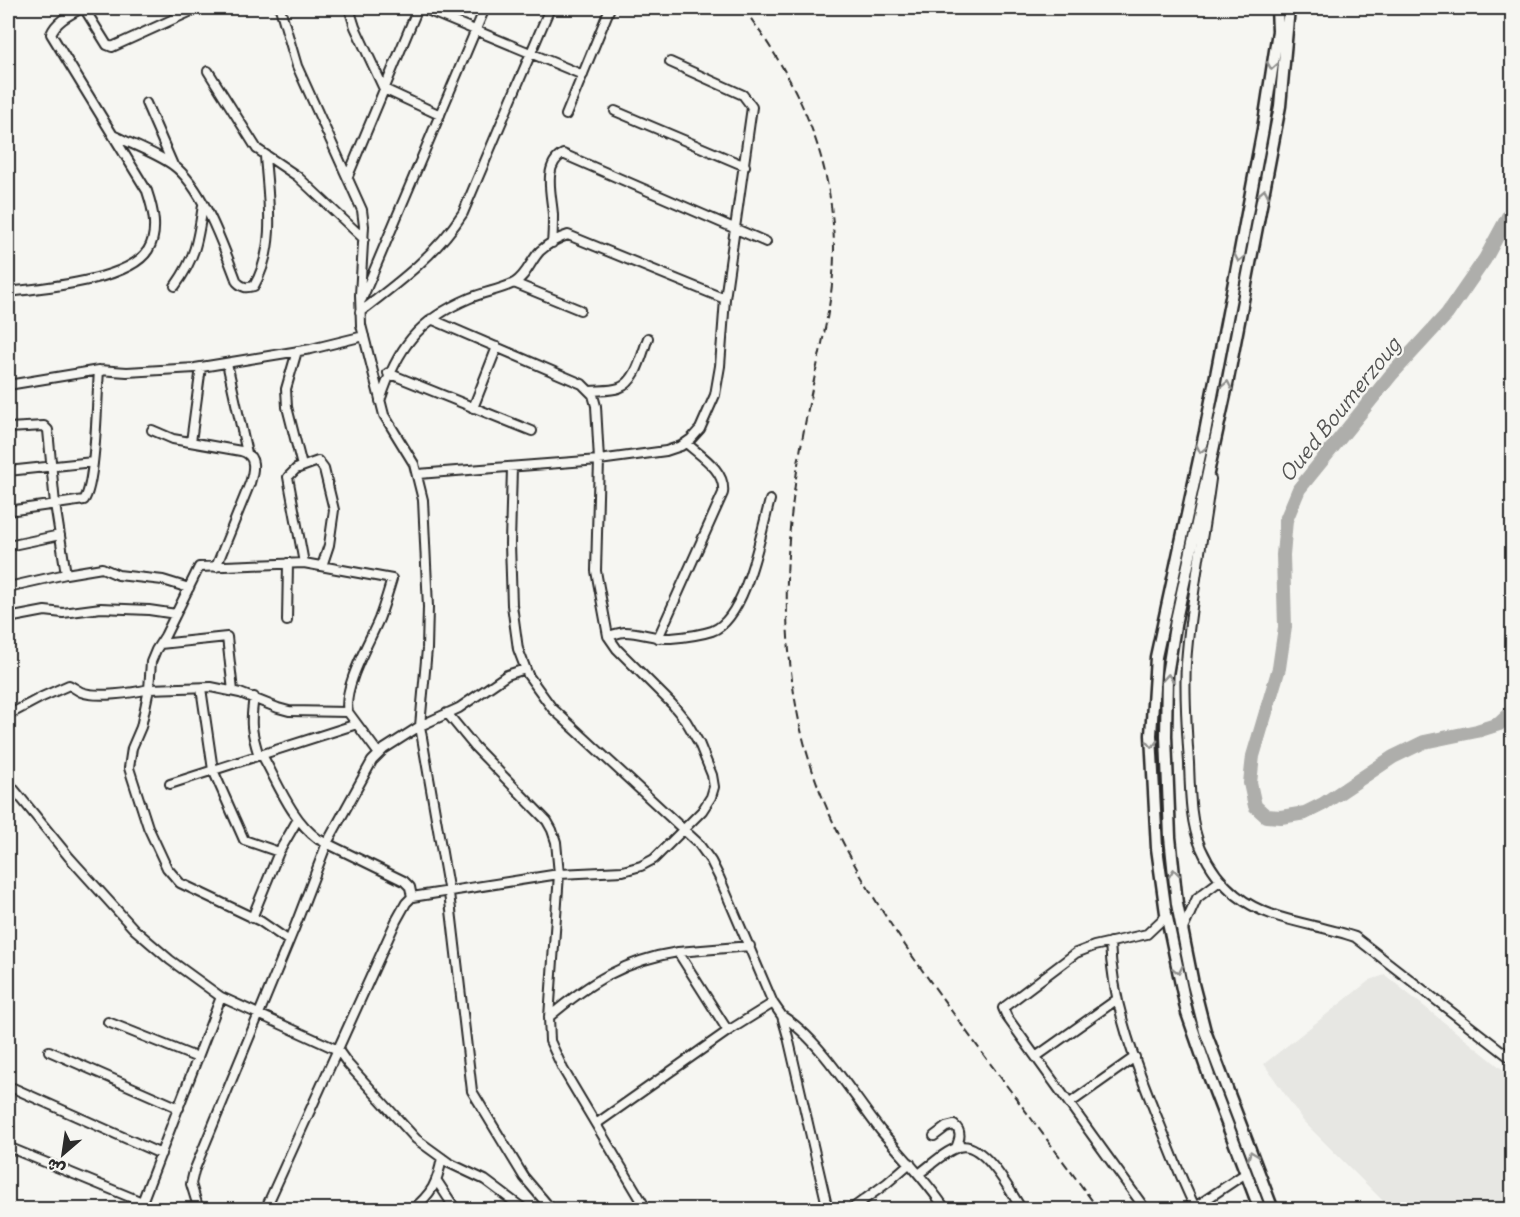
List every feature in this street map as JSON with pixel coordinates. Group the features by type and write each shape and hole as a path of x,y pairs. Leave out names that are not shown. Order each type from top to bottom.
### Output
{"highway":[{"path":"1260,1209 1187,1013 1166,916 1157,848 1152,726 1156,657 1205,432 1239,256 1278,32 1277,8"},
{"path":"1273,1209 1205,1031 1193,984 1177,904 1170,837 1166,736 1167,675 1176,620 1219,422 1280,106 1289,8"}],"street":[{"path":"8,292 69,284 105,275 131,265 148,250 153,236 154,221 147,191 51,34 54,28 66,17 83,8 107,45 112,47 198,8"},
{"path":"280,8 297,66 362,210 364,239 360,308 364,336 384,416 414,464 423,500 428,607 427,649 420,726 449,893 472,1091 524,1178 552,1209"},
{"path":"349,8 355,27 384,89 440,115"},
{"path":"348,176 420,8 583,75"},
{"path":"360,308 485,8"},
{"path":"360,308 428,257 455,226 463,213 550,8"},
{"path":"566,115 610,8"},
{"path":"418,474 598,460 666,450 686,443 700,429 715,395 720,366 725,299 752,107 743,95 670,62"},
{"path":"208,71 251,142 265,156 297,176 364,239"},
{"path":"146,103 173,165 203,204 237,282 247,288 255,286 261,274 269,242 265,156"},
{"path":"615,111 745,166"},
{"path":"114,135 173,165"},
{"path":"552,243 553,221 549,174 559,156 563,154 766,242"},
{"path":"175,286 193,258 203,204"},
{"path":"379,402 388,373 404,346 420,327 468,298 514,283 540,252 568,235 725,299"},
{"path":"514,283 580,310"},
{"path":"265,1209 396,921 412,897 559,874 623,871 641,866 654,859 702,811 714,788 712,775 699,743 686,721 622,656 608,636 596,571 598,460 596,406 590,391 582,384 431,320"},
{"path":"8,385 99,370 127,372 201,367 297,351 364,336"},
{"path":"590,391 622,387 630,381 648,338"},
{"path":"473,408 497,347"},
{"path":"297,351 286,389 302,466"},
{"path":"216,567 253,472 253,463 247,453 227,363"},
{"path":"190,442 201,367"},
{"path":"8,511 84,500 91,486 99,370"},
{"path":"388,373 532,432"},
{"path":"1219,422 1190,618 1186,665 1190,787 1200,846 1210,866 1238,896 1266,913 1334,929 1355,937 1512,1059"},
{"path":"8,428 46,427 66,574"},
{"path":"152,430 173,439 247,453"},
{"path":"658,638 723,493 724,485 717,471 686,443"},
{"path":"8,471 93,462"},
{"path":"304,563 288,477 296,469 314,462 321,463 324,469 334,510 329,545 322,566"},
{"path":"512,467 510,544 512,605 516,641 525,669 552,708 684,829 711,861 773,1002 782,1016 828,1209"},
{"path":"608,636 622,632 658,638 712,631 723,624 750,580 770,500"},
{"path":"8,546 60,535"},
{"path":"287,621 288,563"},
{"path":"289,941 252,918 180,883 167,868 148,827 129,768 132,748 141,727 149,689 151,662 199,567 304,563 392,579 347,699 348,712 378,754"},
{"path":"8,586 106,568 118,575 163,580 189,588"},
{"path":"8,618 45,611 63,613 101,608 149,610 176,614"},
{"path":"160,644 227,637 233,691"},
{"path":"199,1209 192,1184 194,1171 327,843 372,761 384,749 420,726 476,698 493,683 507,675 525,669"},
{"path":"8,715 69,686 83,693 106,695 133,694 149,689 201,688 233,691 289,711 348,712"},
{"path":"201,688 213,770 244,840 279,852"},
{"path":"254,698 250,721 260,755 307,831 404,881 410,887 412,897"},
{"path":"447,713 475,747 547,821 552,830 556,842 559,874 549,1017 550,1041 556,1055 647,1209"},
{"path":"170,784 357,724"},
{"path":"8,782 69,857 134,929 170,960 221,997 338,1050 416,1139 442,1158 485,1180 525,1209"},
{"path":"252,918 279,852 298,819"},
{"path":"1183,931 1197,898 1221,880"},
{"path":"1146,1209 1007,1017 1003,1008 1076,953 1110,942 1147,934 1166,916"},
{"path":"1110,942 1110,963 1116,1000 1149,1096 1193,1208 1246,1173"},
{"path":"549,1017 601,978 641,959 678,952 750,946"},
{"path":"678,952 728,1031"},
{"path":"8,1147 140,1206 221,997"},
{"path":"1037,1056 1116,1000"},
{"path":"596,1124 773,1002"},
{"path":"782,1016 795,1023 815,1045 882,1132 920,1173 946,1209"},
{"path":"108,1022 198,1058"},
{"path":"49,1051 179,1108"},
{"path":"1070,1103 1135,1057"},
{"path":"13,1088 161,1154"},
{"path":"934,1136 946,1127 954,1125 960,1133 956,1148"},
{"path":"920,1173 956,1148 963,1146 980,1152 1023,1209"},
{"path":"412,1209 425,1199 437,1181 442,1158"},
{"path":"850,1209 887,1183 910,1163"},
{"path":"437,1181 456,1209"}],"shaded area":[{"path":"1385,975 1511,1076 1512,1209 1391,1209 1304,1122 1264,1064 1370,980"}],"waterway":[{"name":"Oued Boumerzoug","path":"1512,209 1485,259 1447,314 1391,375 1299,489 1286,520 1283,555 1285,627 1279,668 1253,756 1250,783 1255,806 1266,816 1281,817 1305,813 1323,804 1393,757 1424,742 1499,724 1512,712"}],"railway":[{"path":"743,8 780,63 809,121 827,184 832,217 834,251 831,292 794,489 788,565 788,640 798,716 808,757 839,835 881,909 953,1013 1099,1210"}]}
